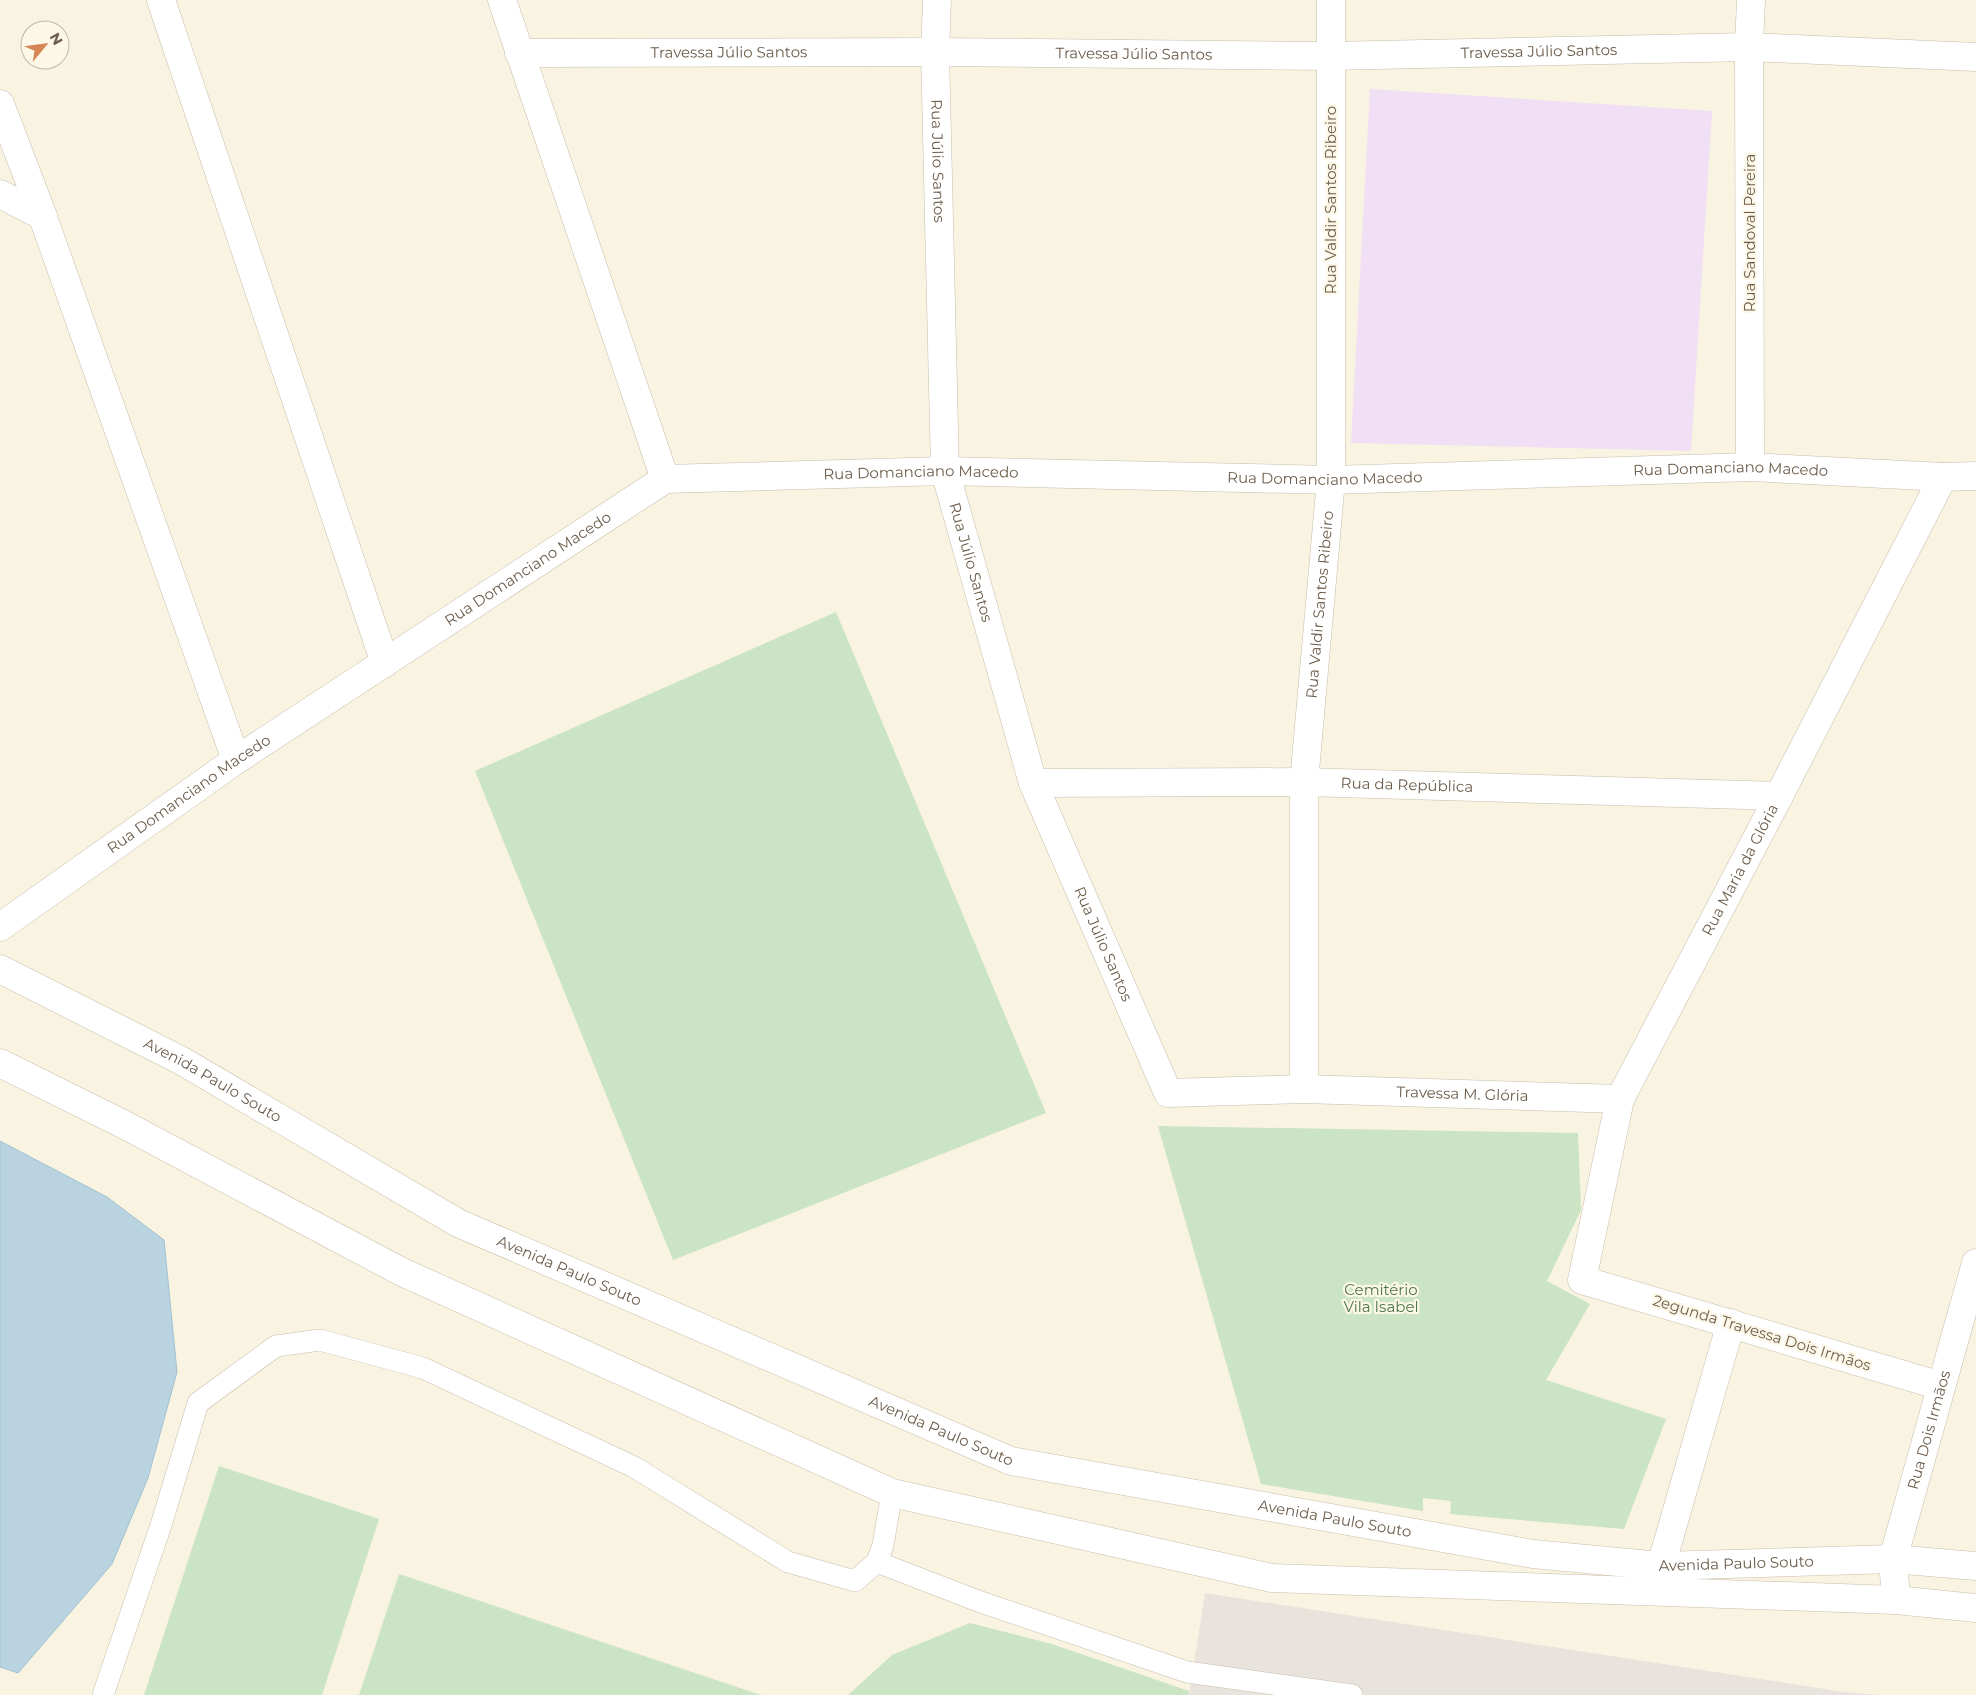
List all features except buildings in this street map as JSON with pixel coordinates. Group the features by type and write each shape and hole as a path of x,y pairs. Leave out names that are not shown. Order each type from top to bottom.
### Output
{"street":[{"path":"161,0 385,663"},
{"path":"502,0 665,479"},
{"name":"Rua Júlio Santos","path":"938,0 935,52 945,471 1033,783 1168,1093"},
{"name":"Rua Valdir Santos Ribeiro","path":"1304,1089 1304,782 1331,480 1331,0"},
{"name":"Rua Sandoval Pereira","path":"1750,0 1750,466"},
{"name":"Travessa Júlio Santos","path":"519,53 935,52 1331,56 1749,47 1976,57"},
{"path":"0,104 43,216 236,760"},
{"path":"0,194 43,216"},
{"name":"Rua Domanciano Macedo","path":"0,926 236,760 665,479 945,471 1331,480 1750,466 1943,477 1976,476"},
{"name":"Rua Maria da Glória","path":"1582,1280 1620,1099 1943,477"},
{"name":"Rua da República","path":"1033,783 1304,782 1779,796"},
{"name":"Avenida Paulo Souto","path":"0,969 182,1061 458,1223 1011,1461 1532,1554 1661,1566 1894,1559 1976,1566"},
{"name":"Avenida Paulo Souto","path":"0,1063 123,1124 402,1272 892,1493 1272,1578 1896,1600 1976,1608"},
{"name":"Travessa M. Glória","path":"1168,1093 1304,1089 1620,1099"},
{"name":"Rua Dois Irmãos","path":"1896,1600 1894,1559 1976,1263"},
{"name":"2egunda Travessa Dois Irmãos","path":"1582,1280 1941,1386"},
{"path":"1661,1566 1730,1323"}],"lane":[{"path":"103,1695 161,1525 198,1404 276,1346 320,1340 423,1368 634,1468 788,1562 855,1581 877,1562 883,1545 892,1493"},
{"path":"877,1562 978,1601 1187,1672 1352,1695"}],"shaded area":[{"path":"1370,89 1712,111 1691,451 1351,443"},
{"path":"1205,1593 1844,1692 1879,1695 1189,1695"}],"green space":[{"path":"836,612 1046,1113 673,1260 475,771"},
{"name":"Cemitério Vila Isabel","path":"1158,1126 1578,1133 1581,1210 1547,1281 1590,1304 1546,1380 1666,1419 1624,1529 1450,1514 1451,1501 1423,1498 1423,1511 1261,1484"},
{"path":"219,1466 379,1519 322,1695 144,1695"},
{"path":"399,1574 761,1695 359,1695"},
{"path":"970,1623 1052,1644 1189,1691 1189,1695 848,1695 892,1655"}],"water":[{"path":"0,1141 107,1197 164,1240 177,1372 148,1478 112,1564 18,1673 0,1667"}]}
